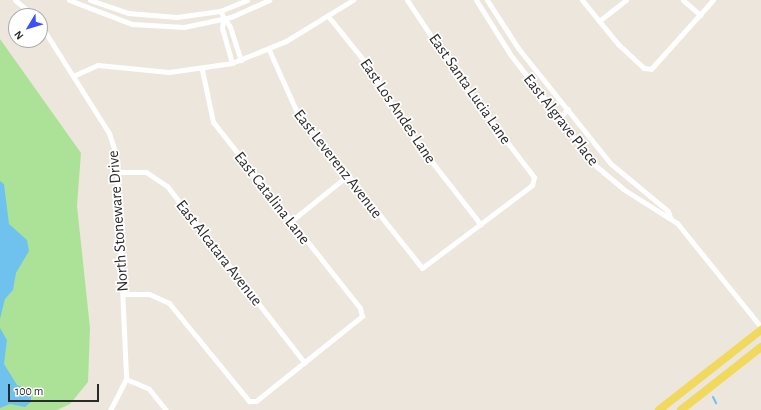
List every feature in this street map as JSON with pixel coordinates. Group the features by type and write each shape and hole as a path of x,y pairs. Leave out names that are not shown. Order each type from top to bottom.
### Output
{"main road":[{"path":"659,410 761,329"},
{"path":"681,410 761,347"}],"street":[{"path":"16,0 25,8"},
{"path":"69,0 132,24 184,27 223,19 269,0"},
{"path":"90,0 144,16 177,17 220,10 247,0"},
{"path":"73,76 98,65 169,72 202,70 232,63 269,50 353,0"},
{"name":"East Santa Lucia Lane","path":"408,0 467,90 534,177 532,185 481,225"},
{"name":"East Algrave Place","path":"476,0 510,54 558,118 614,182 661,215 670,217"},
{"name":"East Algrave Place","path":"487,0 518,48 619,172 668,210 670,217 761,329"},
{"path":"582,0 632,58 651,69 713,0"},
{"path":"599,21 626,0"},
{"path":"683,0 700,15"},
{"path":"220,10 223,19 230,27 241,60"},
{"name":"East Los Andes Lane","path":"328,16 365,62 408,131 481,225"},
{"path":"223,19 222,28 232,63"},
{"name":"North Stoneware Drive","path":"48,37 109,133 116,172 126,379 110,410"},
{"name":"East Leverenz Avenue","path":"269,50 291,102 347,176 422,268 481,225"},
{"name":"East Catalina Lane","path":"202,70 213,122 290,222 360,308 362,316 305,363"},
{"path":"558,118 568,109"},
{"name":"East Alcatara Avenue","path":"116,172 146,172 167,186 305,363"},
{"path":"290,222 347,176"},
{"path":"123,294 149,294 169,303 249,401 256,401 305,363"},
{"path":"126,379 149,388 166,410"}],"green space":[{"path":"0,39 81,153 77,206 90,328 88,382 70,404 57,410 0,410"}],"water":[{"path":"0,181 4,184 9,224 27,240 29,251 16,273 13,290 5,299 0,319"},
{"path":"0,328 7,340 4,364 17,385 31,391 31,402 25,407 10,404 0,408"}],"waterway":[{"path":"713,397 716,403"}]}
